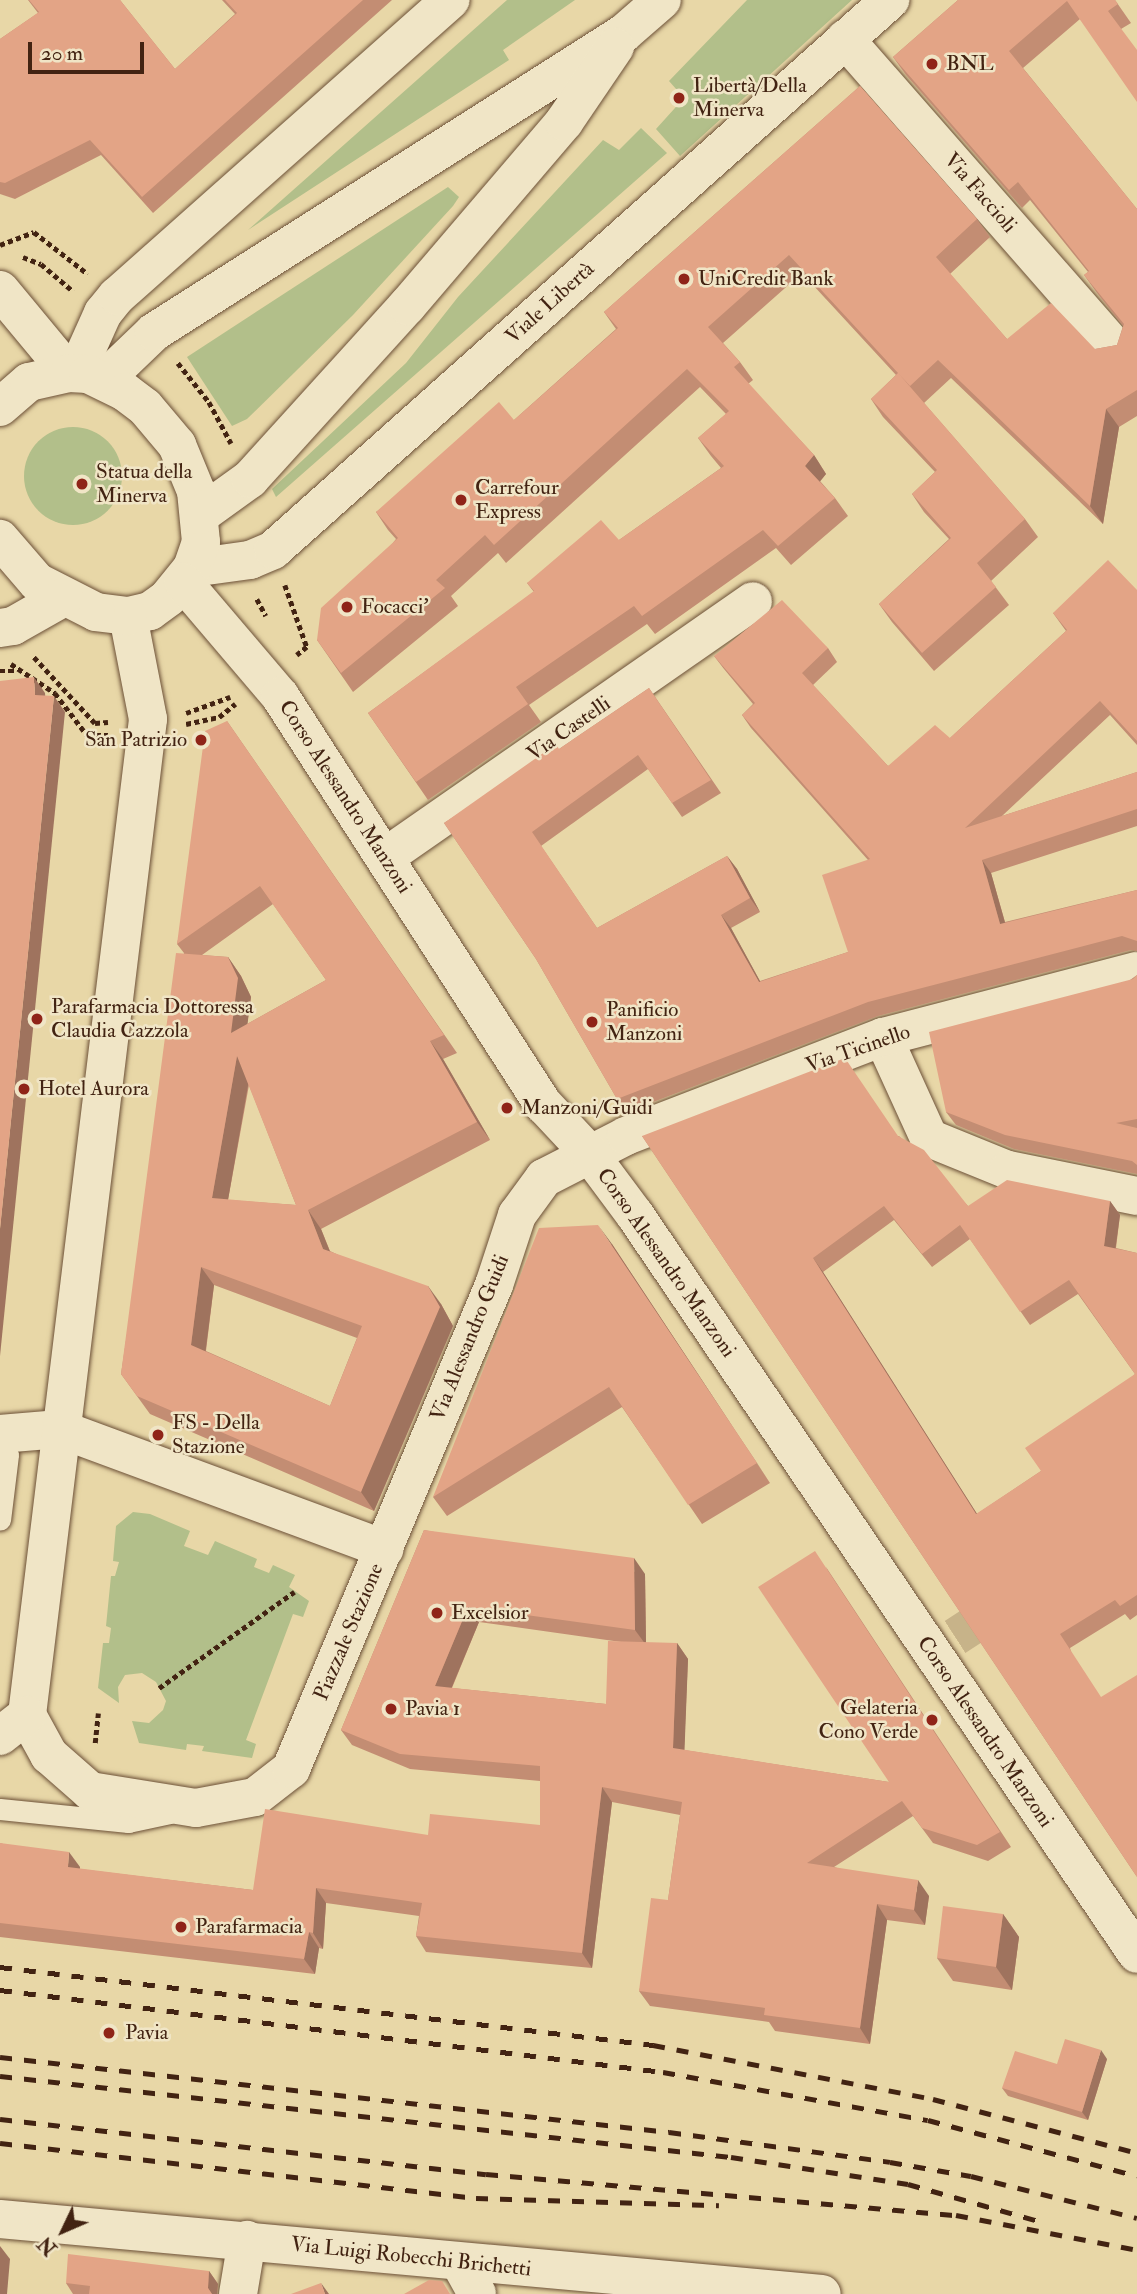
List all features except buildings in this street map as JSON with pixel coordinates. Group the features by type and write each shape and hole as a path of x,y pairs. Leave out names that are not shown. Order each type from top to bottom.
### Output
{"street":[{"path":"83,375 103,313 117,296 450,0"},
{"path":"0,407 29,382 83,375 163,326 624,33 663,0"},
{"name":"Viale Libertà","path":"187,575 250,560 273,550 890,0"},
{"path":"200,515 250,479 407,306 564,122 624,33"},
{"name":"Via Faccioli","path":"845,39 1115,347"},
{"path":"0,290 83,375 135,399 163,425 188,467 200,515 201,542 187,575 150,611 128,616 96,612 37,582 0,539"},
{"name":"Corso Alessandro Manzoni","path":"187,575 280,696 544,1105 588,1152 1137,1954"},
{"path":"0,628 13,626 64,597"},
{"name":"Via Castelli","path":"385,857 753,601"},
{"path":"13,1726 60,1429 148,719 128,616"},
{"name":"Via Ticinello","path":"588,1152 883,1037 1137,971"},
{"path":"883,1037 929,1138 1008,1170 1137,1196"},
{"name":"Via Alessandro Guidi","path":"384,1549 494,1285 517,1214 544,1178 588,1152"},
{"name":"Piazzale Stazione","path":"0,1434 60,1429 384,1549 292,1769 255,1797 196,1808 90,1791 13,1726"},
{"name":"Via Luigi Robecchi Brichetti","path":"0,2219 247,2240 468,2279 822,2294"},
{"path":"238,2294 247,2240"}],"lane":[{"path":"0,1450 8,1455 0,1520"},
{"path":"0,1809 128,1822 196,1808"}],"path":[{"path":"0,671 16,671"},
{"path":"159,1688 294,1592"}],"green space":[{"path":"507,0 575,0 503,50 509,60 248,230"},
{"path":"747,0 852,0 680,156 656,129 684,98 669,81"},
{"path":"641,128 667,153 276,497 272,489 406,363 458,297 603,140 619,150"},
{"path":"448,187 459,197 453,206 353,315 247,419 232,426 187,357"},
{"path":"73,427 92,431 107,442 118,457 122,476 118,495 107,510 92,521 73,525 54,521 39,510 28,495 24,476 28,457 39,442 54,431"},
{"path":"133,1512 150,1514 190,1531 184,1546 208,1555 215,1541 257,1559 254,1567 269,1573 273,1565 295,1575 289,1587 309,1601 303,1617 293,1614 246,1740 256,1744 252,1758 202,1751 204,1746 187,1744 186,1750 139,1743 132,1721 149,1723 163,1710 166,1701 156,1682 142,1673 125,1675 118,1687 119,1703 98,1688 103,1643 109,1643 111,1628 106,1626 111,1576 115,1576 119,1562 113,1561 116,1526"}],"tunnel":[{"path":"955,1637 1015,1598"}],"railway":[{"path":"0,1967 653,2045 933,2099 1137,2153"},
{"path":"0,1990 663,2072 928,2120 1137,2176"},
{"path":"0,2057 669,2132 890,2162 971,2176 1137,2218"},
{"path":"0,2076 731,2157 908,2184 1042,2222"},
{"path":"0,2119 486,2174 956,2215 1137,2250"},
{"path":"0,2143 476,2198 719,2205"}],"place":[{"name":"BNL","path":"932,64"},
{"name":"Libertà/Della Minerva","path":"679,98"},
{"name":"UniCredit Bank","path":"684,279"},
{"name":"Statua della Minerva","path":"82,484"},
{"name":"Carrefour Express","path":"461,500"},
{"name":"Focacci'","path":"347,607"},
{"name":"San Patrizio","path":"201,740"},
{"name":"Parafarmacia Dottoressa Claudia Cazzola","path":"37,1019"},
{"name":"Panificio Manzoni","path":"592,1022"},
{"name":"Hotel Aurora","path":"24,1089"},
{"name":"Manzoni/Guidi","path":"507,1108"},
{"name":"FS - Della Stazione","path":"158,1435"},
{"name":"Excelsior","path":"437,1613"},
{"name":"Pavia 1","path":"391,1709"},
{"name":"Gelateria Cono Verde","path":"932,1720"},
{"name":"Parafarmacia","path":"181,1927"},
{"name":"Pavia","path":"109,2033"}]}
